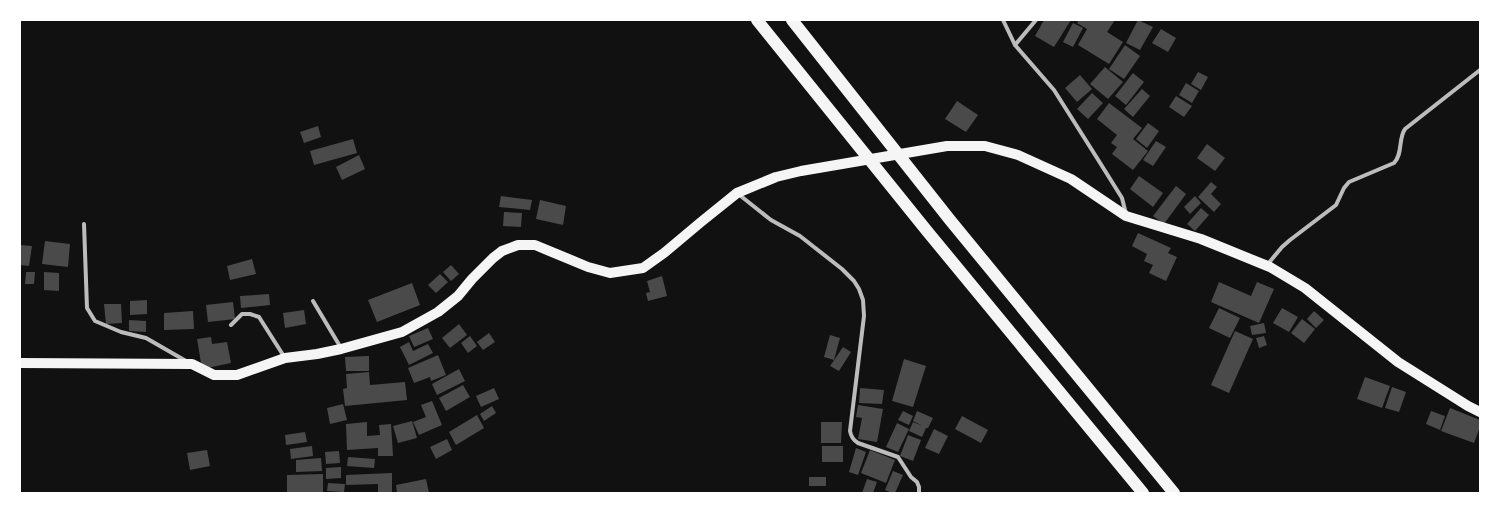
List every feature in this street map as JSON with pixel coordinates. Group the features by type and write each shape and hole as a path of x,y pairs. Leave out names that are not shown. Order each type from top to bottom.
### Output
{"highway":[{"path":"756,20 927,231 1143,493"},
{"path":"792,20 955,226 1174,493"}],"main road":[{"path":"20,363 192,364 214,375 237,375 285,358 341,349 402,332 438,312 458,296 472,279 493,258 502,251 518,245 535,244 588,267 610,273 643,268 664,253 737,193 776,177 801,170 947,146 985,146 1018,154 1071,179 1126,216 1201,239 1267,266 1305,288 1398,362 1461,402 1480,412"}],"street":[{"path":"1003,20 1015,45 1054,90 1122,198 1126,216"},
{"path":"1015,45 1036,20"},
{"path":"1267,266 1282,247 1332,208 1349,182 1394,163 1398,158 1401,136 1405,129 1480,70"},
{"path":"737,193 771,220 800,236 842,269 860,289 863,300 864,316 851,424 851,436 858,443 898,457 911,477 917,482 919,493"},
{"path":"84,224 87,308 95,321 122,332 146,338 192,364"},
{"path":"313,301 341,349"},
{"path":"230,325 242,314 250,314 259,318 285,358"}],"building":[{"path":"1044,20 1071,20 1054,47 1035,36"},
{"path":"1079,20 1115,20 1107,32 1123,42 1109,64 1078,45 1087,29 1077,23"},
{"path":"1138,20 1153,27 1140,50 1126,43"},
{"path":"1073,23 1083,28 1073,47 1063,42"},
{"path":"1161,29 1176,38 1168,52 1152,43"},
{"path":"1125,45 1140,56 1124,79 1109,69"},
{"path":"1105,67 1123,82 1108,99 1090,84"},
{"path":"1198,72 1208,77 1201,90 1191,84"},
{"path":"1133,73 1144,82 1126,105 1115,96"},
{"path":"1080,75 1092,89 1077,102 1065,88"},
{"path":"1186,83 1199,91 1192,103 1179,95"},
{"path":"1142,89 1150,96 1133,117 1124,109"},
{"path":"1092,93 1103,103 1088,119 1077,109"},
{"path":"1176,96 1192,106 1184,117 1169,107"},
{"path":"957,101 978,115 966,132 945,119"},
{"path":"1109,103 1142,128 1133,139 1148,151 1133,170 1112,154 1117,147 1111,143 1117,135 1097,119"},
{"path":"1148,123 1159,131 1147,148 1136,139"},
{"path":"318,126 321,137 304,143 300,132"},
{"path":"353,139 357,153 314,165 310,151"},
{"path":"1156,141 1166,147 1153,166 1143,160"},
{"path":"1207,144 1225,158 1215,171 1197,158"},
{"path":"359,155 365,169 342,180 336,167"},
{"path":"1139,176 1163,193 1153,207 1130,189"},
{"path":"1211,182 1217,187 1211,194 1221,204 1214,212 1198,197"},
{"path":"1176,186 1186,194 1164,224 1153,216"},
{"path":"501,196 532,200 530,210 499,207"},
{"path":"1195,196 1201,203 1190,214 1184,207"},
{"path":"540,200 566,206 563,225 536,219"},
{"path":"1201,208 1209,215 1195,231 1187,224"},
{"path":"504,212 522,213 521,227 503,226"},
{"path":"1138,233 1171,248 1168,253 1177,257 1166,281 1149,273 1153,265 1144,261 1147,254 1132,246"},
{"path":"45,241 70,244 68,267 42,264"},
{"path":"20,245 32,246 29,266 20,265"},
{"path":"252,259 256,274 230,280 227,266"},
{"path":"451,265 459,274 451,281 443,272"},
{"path":"26,272 35,272 34,284 25,284"},
{"path":"44,272 59,273 59,291 44,290"},
{"path":"440,274 448,282 436,293 428,285"},
{"path":"662,276 667,296 648,301 646,293 650,292 647,281"},
{"path":"1219,282 1251,296 1257,282 1274,289 1259,323 1211,302"},
{"path":"412,283 420,305 377,322 368,300"},
{"path":"269,294 270,305 241,308 240,296"},
{"path":"147,300 147,314 130,315 130,301"},
{"path":"233,302 235,319 208,322 206,305"},
{"path":"104,304 121,304 122,323 106,324"},
{"path":"1219,308 1240,318 1230,338 1209,328"},
{"path":"1282,308 1298,317 1289,332 1273,323"},
{"path":"304,310 306,324 285,328 283,313"},
{"path":"193,311 194,329 164,330 164,313"},
{"path":"1314,311 1324,320 1316,328 1307,319"},
{"path":"1302,319 1315,329 1304,343 1291,333"},
{"path":"129,320 146,321 146,332 129,331"},
{"path":"1264,323 1266,333 1252,335 1250,326"},
{"path":"459,324 467,335 450,348 442,338"},
{"path":"428,328 433,339 414,347 409,336"},
{"path":"1235,331 1253,339 1229,393 1211,385"},
{"path":"489,333 495,342 483,350 477,342"},
{"path":"830,335 840,338 834,360 824,357"},
{"path":"470,336 477,346 468,353 461,343"},
{"path":"1264,336 1267,345 1259,348 1256,338"},
{"path":"211,337 212,344 227,342 231,363 202,369 197,339"},
{"path":"409,342 413,351 428,344 433,353 409,365 400,347"},
{"path":"843,347 851,352 839,371 830,366"},
{"path":"438,355 446,375 431,381 430,377 414,383 408,368"},
{"path":"369,356 369,371 346,371 345,357"},
{"path":"904,359 926,366 913,407 892,401"},
{"path":"459,369 465,381 437,395 432,384"},
{"path":"369,372 370,385 405,382 407,400 345,406 343,389 347,388 346,374"},
{"path":"1365,377 1390,386 1382,408 1357,399"},
{"path":"463,385 470,397 446,411 439,398"},
{"path":"1392,387 1406,392 1399,412 1385,408"},
{"path":"494,388 499,399 481,407 476,396"},
{"path":"860,388 884,390 882,404 859,403"},
{"path":"432,401 442,425 419,435 413,422 426,417 421,405"},
{"path":"343,404 347,420 330,424 327,408"},
{"path":"858,405 883,409 877,442 858,439 862,418 856,417"},
{"path":"492,406 496,413 484,421 480,414"},
{"path":"1450,408 1480,420 1480,427 1474,443 1441,431"},
{"path":"903,411 913,416 909,425 898,420"},
{"path":"917,411 933,418 922,437 909,431 913,422 923,426 913,421"},
{"path":"1431,411 1445,416 1440,430 1426,424"},
{"path":"477,415 484,428 456,445 449,432"},
{"path":"962,416 988,430 981,443 955,429"},
{"path":"412,421 417,438 398,443 393,426"},
{"path":"367,422 367,436 380,435 379,425 391,424 393,456 378,456 378,448 347,450 346,424"},
{"path":"821,422 842,422 841,443 821,443"},
{"path":"897,423 909,429 898,452 886,447"},
{"path":"934,429 948,436 939,454 925,448"},
{"path":"305,432 307,442 286,445 285,435"},
{"path":"908,435 921,440 913,461 900,456"},
{"path":"447,439 452,450 436,459 430,447"},
{"path":"312,446 313,456 291,459 290,449"},
{"path":"822,446 843,446 843,462 822,462"},
{"path":"856,448 866,452 858,475 849,472"},
{"path":"207,450 210,466 190,470 187,453"},
{"path":"870,450 895,460 886,483 861,473"},
{"path":"339,451 340,463 326,464 325,452"},
{"path":"348,457 375,459 374,468 347,466"},
{"path":"321,458 322,471 296,472 296,460"},
{"path":"341,467 341,478 326,479 326,468"},
{"path":"893,471 903,475 895,493 885,490"},
{"path":"392,473 392,493 378,493 378,484 346,485 346,475"},
{"path":"323,474 323,493 287,493 287,475"},
{"path":"809,477 826,477 826,486 809,486"},
{"path":"426,479 429,493 397,493 396,485"},
{"path":"867,479 877,482 873,493 862,493"},
{"path":"328,483 345,484 344,492 327,491"}]}
